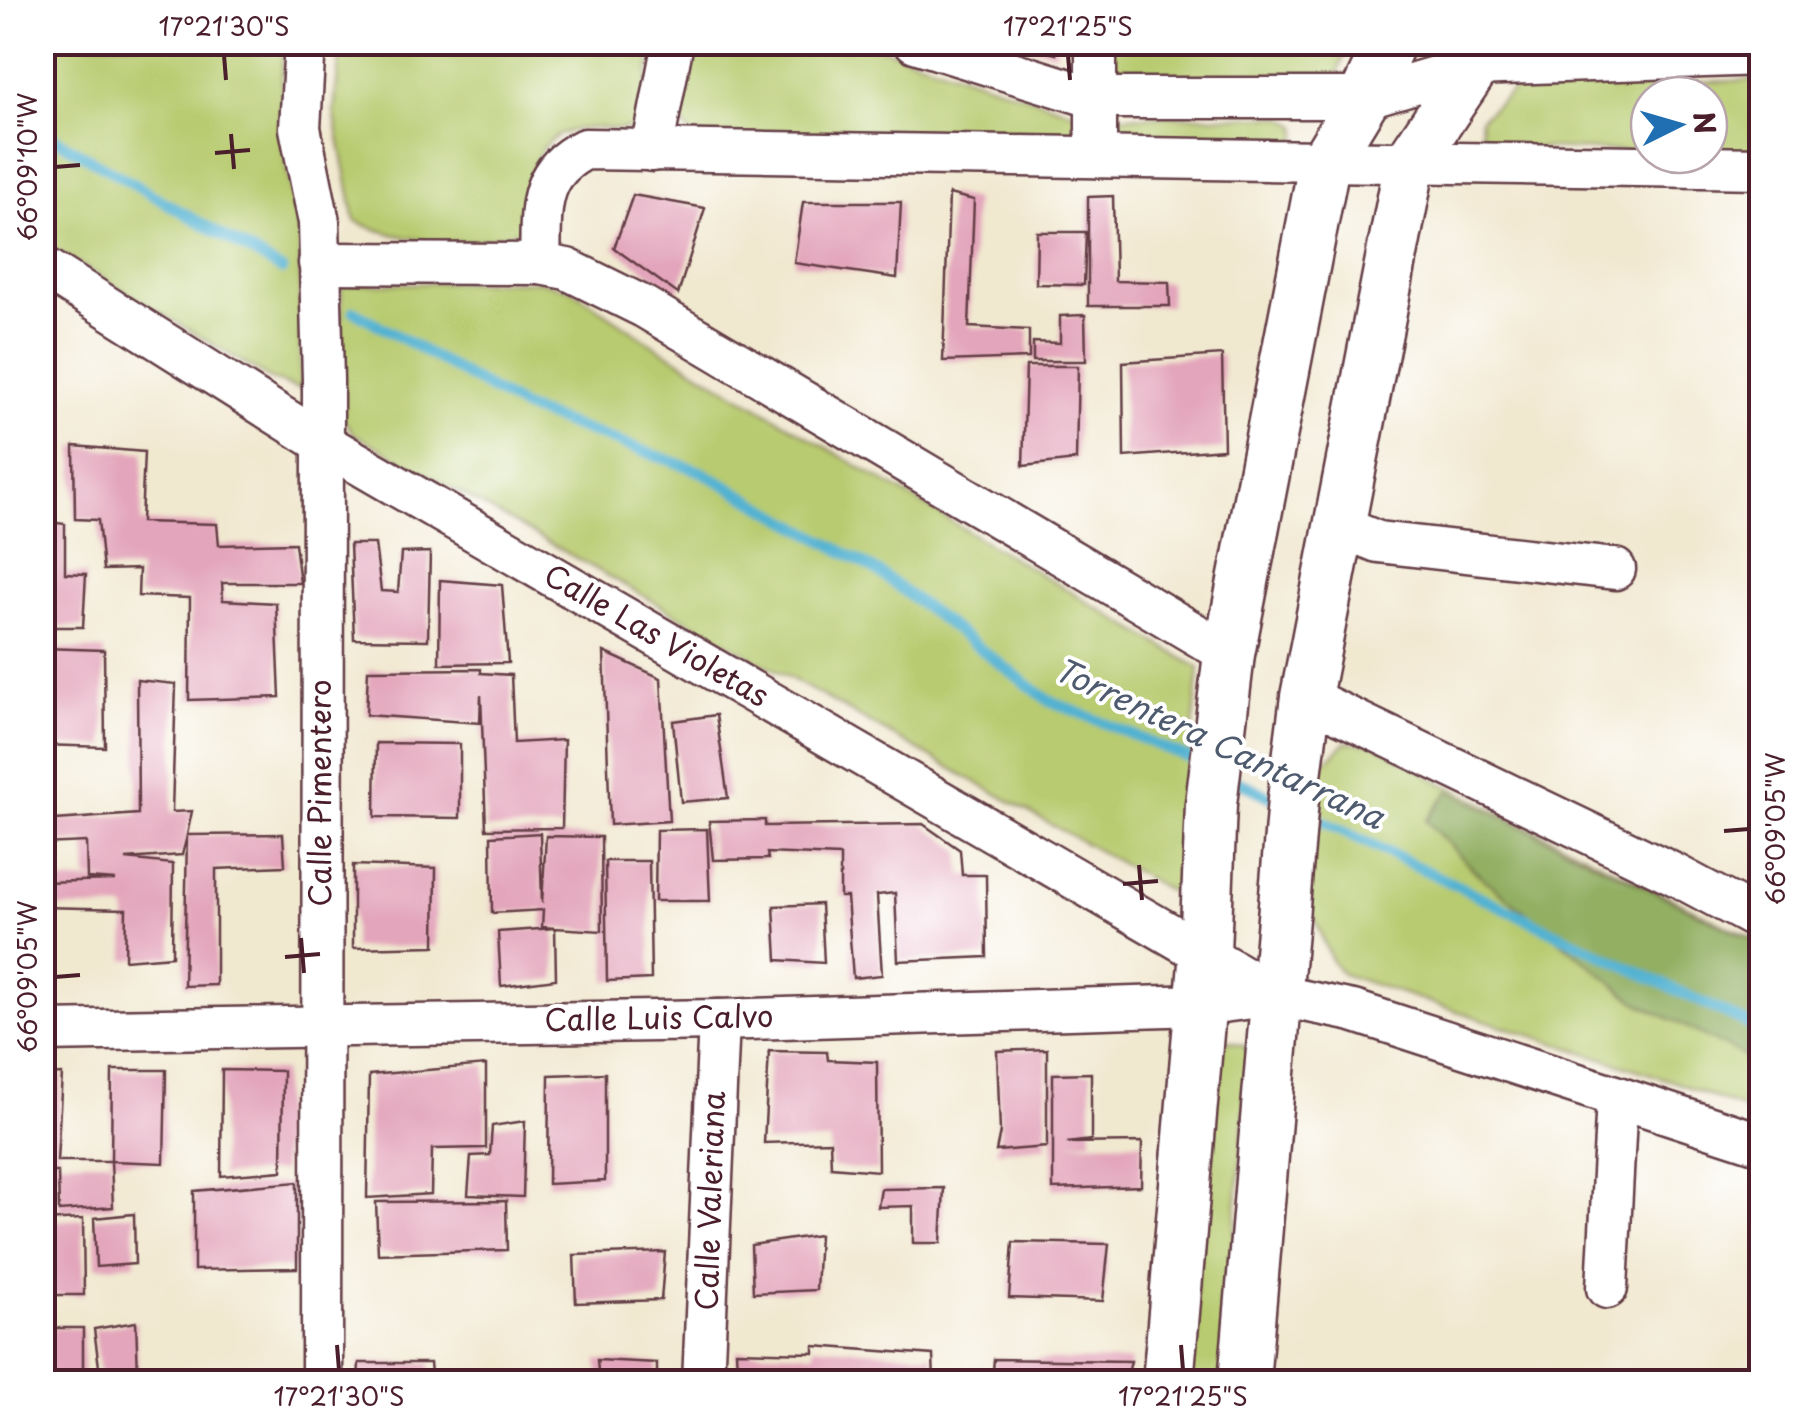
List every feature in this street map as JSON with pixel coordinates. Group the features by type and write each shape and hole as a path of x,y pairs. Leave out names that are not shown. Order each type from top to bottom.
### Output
{"main road":[{"path":"1168,1382 1205,952 1211,804 1229,654 1324,164 1364,98 1390,42"},
{"path":"1244,1382 1292,817 1306,698 1410,162 1476,54"}],"street":[{"name":"Calle Pimentero","path":"305,42 300,128 319,222 322,444 322,1382"},
{"path":"652,152 673,42"},
{"path":"915,42 1095,98 1364,98 1476,54 1762,54"},
{"path":"1096,42 1096,158"},
{"path":"540,264 543,198 559,161 585,148 1324,164 1762,168"},
{"path":"319,263 540,264 567,268 644,307 1229,654"},
{"name":"Calle Las Violetas","path":"42,266 322,444 1276,995"},
{"path":"1339,526 1378,542 1616,570"},
{"path":"1306,698 1674,874 1762,922"},
{"path":"1276,995 1353,1011 1762,1144"},
{"name":"Calle Luis Calvo","path":"42,1031 719,1020 1200,1006 1276,995"},
{"name":"Calle Valeriana","path":"704,1382 719,1020"},
{"path":"1607,1288 1617,1097"}],"green space":[{"path":"863,42 1071,111 1079,117 1076,136 1066,140 691,136 681,121 695,43"},
{"path":"42,43 283,43 280,134 300,239 300,389 272,380 43,242"},
{"path":"341,43 654,43 639,125 572,131 556,137 544,147 530,175 520,230 458,242 395,235 355,221 334,112"},
{"path":"1095,43 1349,43 1332,88 1115,88"},
{"path":"1761,80 1761,154 1729,153 1729,81"},
{"path":"1629,84 1629,151 1483,146 1480,119 1517,87"},
{"path":"1098,116 1282,117 1298,126 1298,138 1290,145 1111,145"},
{"path":"540,281 572,290 655,346 1199,668 1177,895 353,433 339,413 342,285"},
{"path":"1346,742 1374,744 1434,779 1761,943 1761,1116 1675,1082 1342,974 1331,960 1306,896 1318,768"},
{"path":"1449,791 1761,944 1761,1064 1636,1002 1478,874 1426,821"},
{"path":"1230,1041 1245,1046 1249,1057 1222,1382 1187,1382 1218,1045"}],"building":[{"path":"1056,42 1056,54 1020,44"},
{"path":"949,194 974,200 969,327 1029,330 1029,358 943,361"},
{"path":"633,195 705,208 678,294 614,248"},
{"path":"1113,196 1115,281 1169,282 1170,306 1088,306 1088,197"},
{"path":"803,202 901,202 897,278 794,263"},
{"path":"1037,232 1086,232 1084,285 1036,284"},
{"path":"1085,315 1086,361 1033,361 1033,342 1060,343 1060,316"},
{"path":"42,318 54,325 51,443 42,443"},
{"path":"1222,355 1224,449 1124,457 1123,362"},
{"path":"1026,366 1078,366 1076,460 1023,466"},
{"path":"74,446 144,452 141,522 217,524 219,545 295,543 300,583 222,583 223,600 276,603 280,697 189,700 190,598 138,596 139,569 103,570 98,520 75,519"},
{"path":"42,521 65,524 65,573 86,574 83,627 42,627"},
{"path":"350,544 375,544 381,591 398,592 401,553 430,552 428,640 354,639"},
{"path":"440,580 502,585 508,663 439,664"},
{"path":"42,648 104,650 105,747 42,745"},
{"path":"604,652 661,678 669,821 610,825"},
{"path":"481,669 481,673 511,675 514,743 564,740 562,828 486,829 481,695 480,723 366,715 368,670"},
{"path":"137,680 176,684 172,812 192,811 187,835 283,834 285,866 216,869 216,985 184,986 187,836 182,855 126,859 173,864 172,956 125,960 126,909 42,907 42,882 116,880 87,878 86,842 42,844 42,821 138,814"},
{"path":"716,715 728,798 681,802 673,721"},
{"path":"376,743 460,744 460,818 375,817"},
{"path":"765,820 765,826 923,824 960,850 962,875 986,875 987,957 898,961 895,893 877,895 882,975 853,978 847,897 840,897 840,856 767,853 768,859 713,860 709,821"},
{"path":"707,829 710,901 655,901 656,830"},
{"path":"540,833 542,903 546,836 601,837 602,931 542,927 543,910 492,913 491,836"},
{"path":"605,861 649,861 651,979 607,981"},
{"path":"353,865 436,868 435,946 353,948"},
{"path":"821,904 824,963 777,960 774,906"},
{"path":"555,928 556,979 501,986 498,932"},
{"path":"1047,1049 1047,1147 996,1151 1000,1132 997,1051"},
{"path":"769,1051 827,1052 828,1060 877,1062 878,1171 831,1167 830,1141 764,1143"},
{"path":"486,1065 486,1148 432,1149 431,1194 367,1198 369,1075"},
{"path":"112,1070 166,1070 164,1163 111,1161"},
{"path":"222,1070 283,1071 282,1171 221,1176"},
{"path":"605,1073 605,1181 548,1184 549,1075"},
{"path":"1091,1073 1091,1140 1067,1143 1142,1142 1141,1186 1053,1189 1053,1074"},
{"path":"62,1074 57,1161 111,1161 113,1207 59,1211 58,1172 42,1172 42,1075"},
{"path":"525,1121 523,1197 468,1195 471,1156 490,1155 492,1126"},
{"path":"297,1182 297,1268 194,1270 194,1191"},
{"path":"944,1188 941,1243 913,1243 913,1206 878,1207 881,1189"},
{"path":"506,1201 507,1250 378,1254 376,1202"},
{"path":"134,1214 135,1264 96,1267 94,1218"},
{"path":"83,1219 84,1295 42,1295 42,1221"},
{"path":"819,1235 816,1290 753,1293 751,1245"},
{"path":"1013,1242 1109,1244 1103,1301 1009,1298"},
{"path":"665,1252 661,1300 576,1303 574,1255"},
{"path":"136,1322 138,1373 100,1374 94,1329"},
{"path":"42,1328 83,1328 83,1377 42,1377"},
{"path":"814,1346 933,1355 934,1382 814,1376 813,1382 783,1382 782,1372 737,1370 736,1351 814,1353"},
{"path":"994,1359 1131,1361 1126,1382 992,1382"},
{"path":"597,1360 657,1363 657,1382 599,1382"},
{"path":"359,1363 430,1363 432,1382 358,1382"}],"waterway":[{"name":"Torrentera Cantarrana","path":"42,131 282,270"},
{"name":"Torrentera Cantarrana","path":"354,311 523,408 702,472 877,571 1048,700 1203,764"},
{"name":"Torrentera Cantarrana","path":"1228,776 1279,801"},
{"name":"Torrentera Cantarrana","path":"1305,813 1762,1031"}]}
